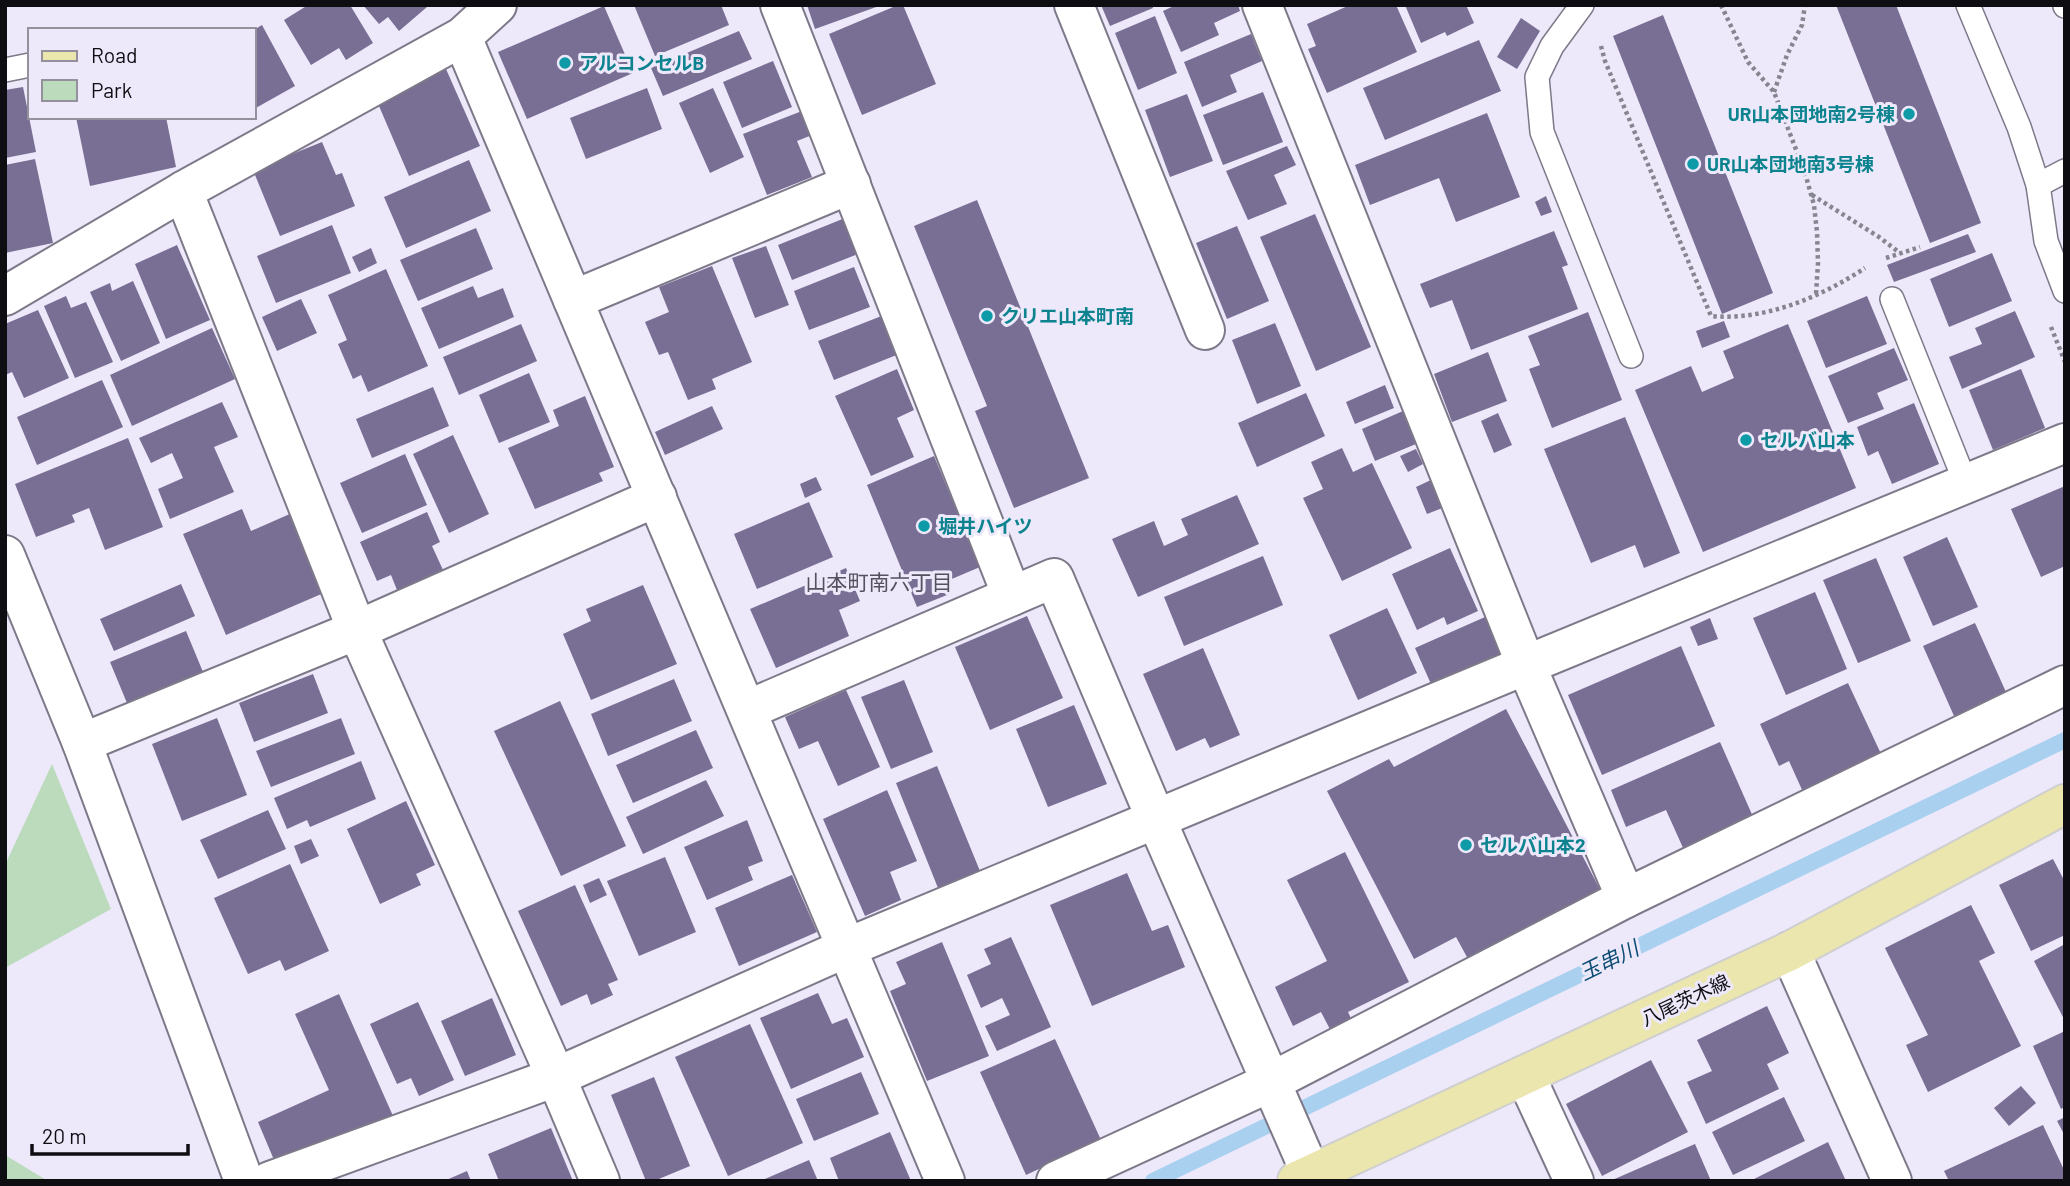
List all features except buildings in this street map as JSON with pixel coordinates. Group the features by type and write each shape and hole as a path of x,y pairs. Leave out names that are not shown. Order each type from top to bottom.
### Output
{"main road":[{"name":"八尾茨木線","path":"1302,1167 1525,1074 1790,951 2065,804"}],"street":[{"path":"5,296 183,191 462,37 497,5"},
{"path":"780,5 1012,596"},
{"path":"1074,5 1205,330"},
{"path":"1262,5 1526,665 1626,898"},
{"path":"462,37 945,1181"},
{"path":"573,300 851,184"},
{"path":"183,191 357,630 600,1181"},
{"path":"270,1181 556,1077 846,948 2065,443"},
{"path":"82,743 357,630 657,497"},
{"path":"5,555 82,743 244,1181"},
{"path":"747,710 1054,578 1275,1091 1302,1167"},
{"path":"1056,1181 1275,1091 1626,898 2065,685"},
{"path":"1790,951 1892,1181"},
{"path":"1525,1074 1574,1181"}],"lane":[{"path":"1582,5 1552,46 1537,76 1542,132 1631,356"},
{"path":"1968,5 2019,127 2038,185 2046,241 2065,291"},
{"path":"5,70 28,65"},
{"path":"2038,185 2065,171"},
{"path":"1892,299 1966,484"}],"path":[{"path":"1721,5 1748,61 1774,92 1805,173 1812,195 1817,243 1816,295"},
{"path":"1774,92 1787,55 1802,25 1805,5"},
{"path":"1599,38 1605,61 1711,316 1730,318 1774,310 1841,284 1876,261 1920,247"},
{"path":"1812,195 1900,253"}],"green space":[{"path":"52,764 111,909 5,968 5,865"},
{"path":"5,1155 48,1181 5,1181"}],"waterway":[{"name":"玉串川","path":"1153,1181 2065,740"}],"place":[{"name":"アルコンセルB","path":"565,63"},
{"name":"UR山本団地南2号棟","path":"1909,114"},
{"name":"UR山本団地南3号棟","path":"1693,164"},
{"name":"クリエ山本町南","path":"987,316"},
{"name":"セルバ山本","path":"1746,440"},
{"name":"堀井ハイツ","path":"924,526"},
{"name":"セルバ山本2","path":"1466,845"}],"district":[{"name":"山本町南六丁目","path":"879,583"}]}
